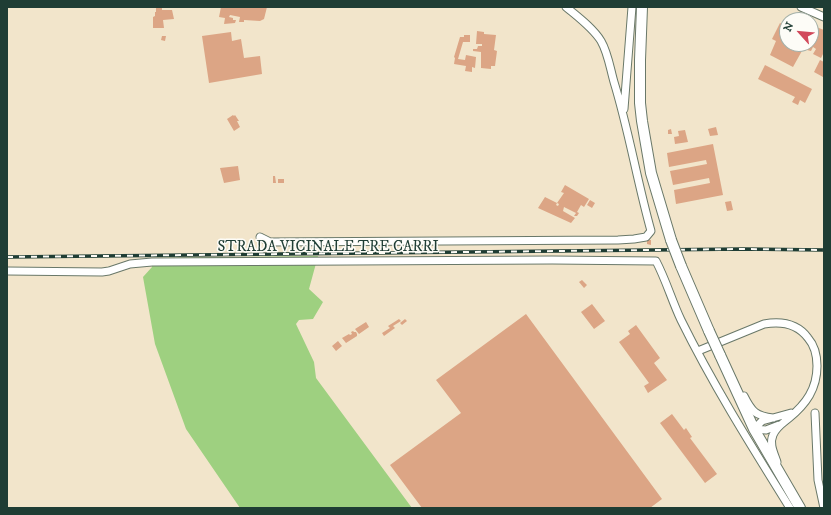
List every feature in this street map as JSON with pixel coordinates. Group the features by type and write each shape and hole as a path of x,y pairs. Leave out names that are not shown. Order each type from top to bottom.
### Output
{"main road":[{"path":"635,7 634,76 636,93 640,103 652,173 671,240 709,331 754,429 800,508"}],"street":[{"path":"260,237 270,242 618,240 642,238 649,234 651,231 642,201 623,113 606,52 601,41 594,32 566,7"},
{"path":"623,113 635,7"},
{"path":"801,7 824,17"},
{"name":"STRADA VICINALE TRE CARRI","path":"7,271 102,272 130,264 152,262 651,260 656,261 659,265 681,320 698,351"},
{"path":"783,479 771,443 774,433 810,397 814,386 817,363 814,348 810,340 794,327 781,322 764,324 698,351 750,444 790,508"},
{"path":"727,370 736,379 752,411 761,416 773,418"},
{"path":"754,429 762,421 785,416 799,409"},
{"path":"815,413 818,480 824,508"},
{"path":"754,429 766,430 784,422"}],"green space":[{"path":"318,256 309,289 323,302 313,319 299,320 296,324 314,362 316,378 412,508 240,508 186,429 155,344 143,277 152,267 152,258"}],"building":[{"path":"221,7 267,7 264,19 260,21 244,20 244,22 239,22 240,17 230,15 229,17 236,20 235,23 224,24 225,18 219,17"},
{"path":"156,8 162,8 162,10 172,10 174,19 163,20 164,28 153,28 153,17 155,16"},
{"path":"779,25 779,52 801,52 793,67 770,55 776,41 772,39"},
{"path":"819,28 824,30 824,52 821,58 813,54 814,52 819,52"},
{"path":"477,31 484,32 484,34 496,35 494,50 497,51 495,66 491,66 491,69 481,68 481,52 473,51 473,49 477,49 478,46 482,46 482,44 476,44"},
{"path":"231,32 232,41 241,39 244,58 260,56 262,74 209,83 202,36"},
{"path":"464,35 470,35 470,42 463,42 458,59 465,60 466,55 476,57 475,68 472,67 472,72 465,71 466,66 454,64 454,57 460,37 464,37"},
{"path":"162,36 166,36 165,41 161,40"},
{"path":"820,60 824,62 823,77 814,72"},
{"path":"765,65 812,89 805,103 800,100 798,105 792,102 795,97 758,79"},
{"path":"235,115 239,121 237,121 240,127 234,131 227,119"},
{"path":"716,127 718,135 710,136 708,129"},
{"path":"671,129 672,134 668,134 668,130"},
{"path":"685,130 688,142 675,144 674,137 679,136 678,131"},
{"path":"713,144 723,195 676,204 674,190 710,183 709,178 673,185 670,171 707,164 706,160 669,167 667,153"},
{"path":"238,166 240,180 224,183 220,168"},
{"path":"273,176 275,176 276,183 273,183"},
{"path":"278,179 284,179 284,183 278,183"},
{"path":"565,185 589,199 584,207 581,205 577,212 579,213 577,216 574,216 576,213 564,207 563,211 575,218 571,223 538,208 545,197 557,203 564,193 561,192"},
{"path":"590,200 595,203 592,208 587,205"},
{"path":"731,201 733,210 727,211 725,202"},
{"path":"647,240 651,240 651,245 647,244"},
{"path":"582,280 587,285 584,288 579,282"},
{"path":"592,304 605,321 594,329 581,312"},
{"path":"526,314 662,499 650,508 422,508 390,465 461,413 436,380"},
{"path":"399,319 401,321 393,326 395,328 384,336 382,333 390,328 388,326"},
{"path":"405,319 407,321 402,325 400,323"},
{"path":"366,322 369,327 359,334 355,329"},
{"path":"636,325 660,358 654,363 667,380 648,393 644,386 649,383 619,342 630,334 628,331"},
{"path":"351,332 356,332 357,336 346,343 342,338 352,334"},
{"path":"338,341 342,346 336,351 332,346"},
{"path":"672,414 684,430 686,428 692,437 690,438 717,474 705,483 660,423"}],"railway":[{"path":"7,257 743,249 824,250"}]}
